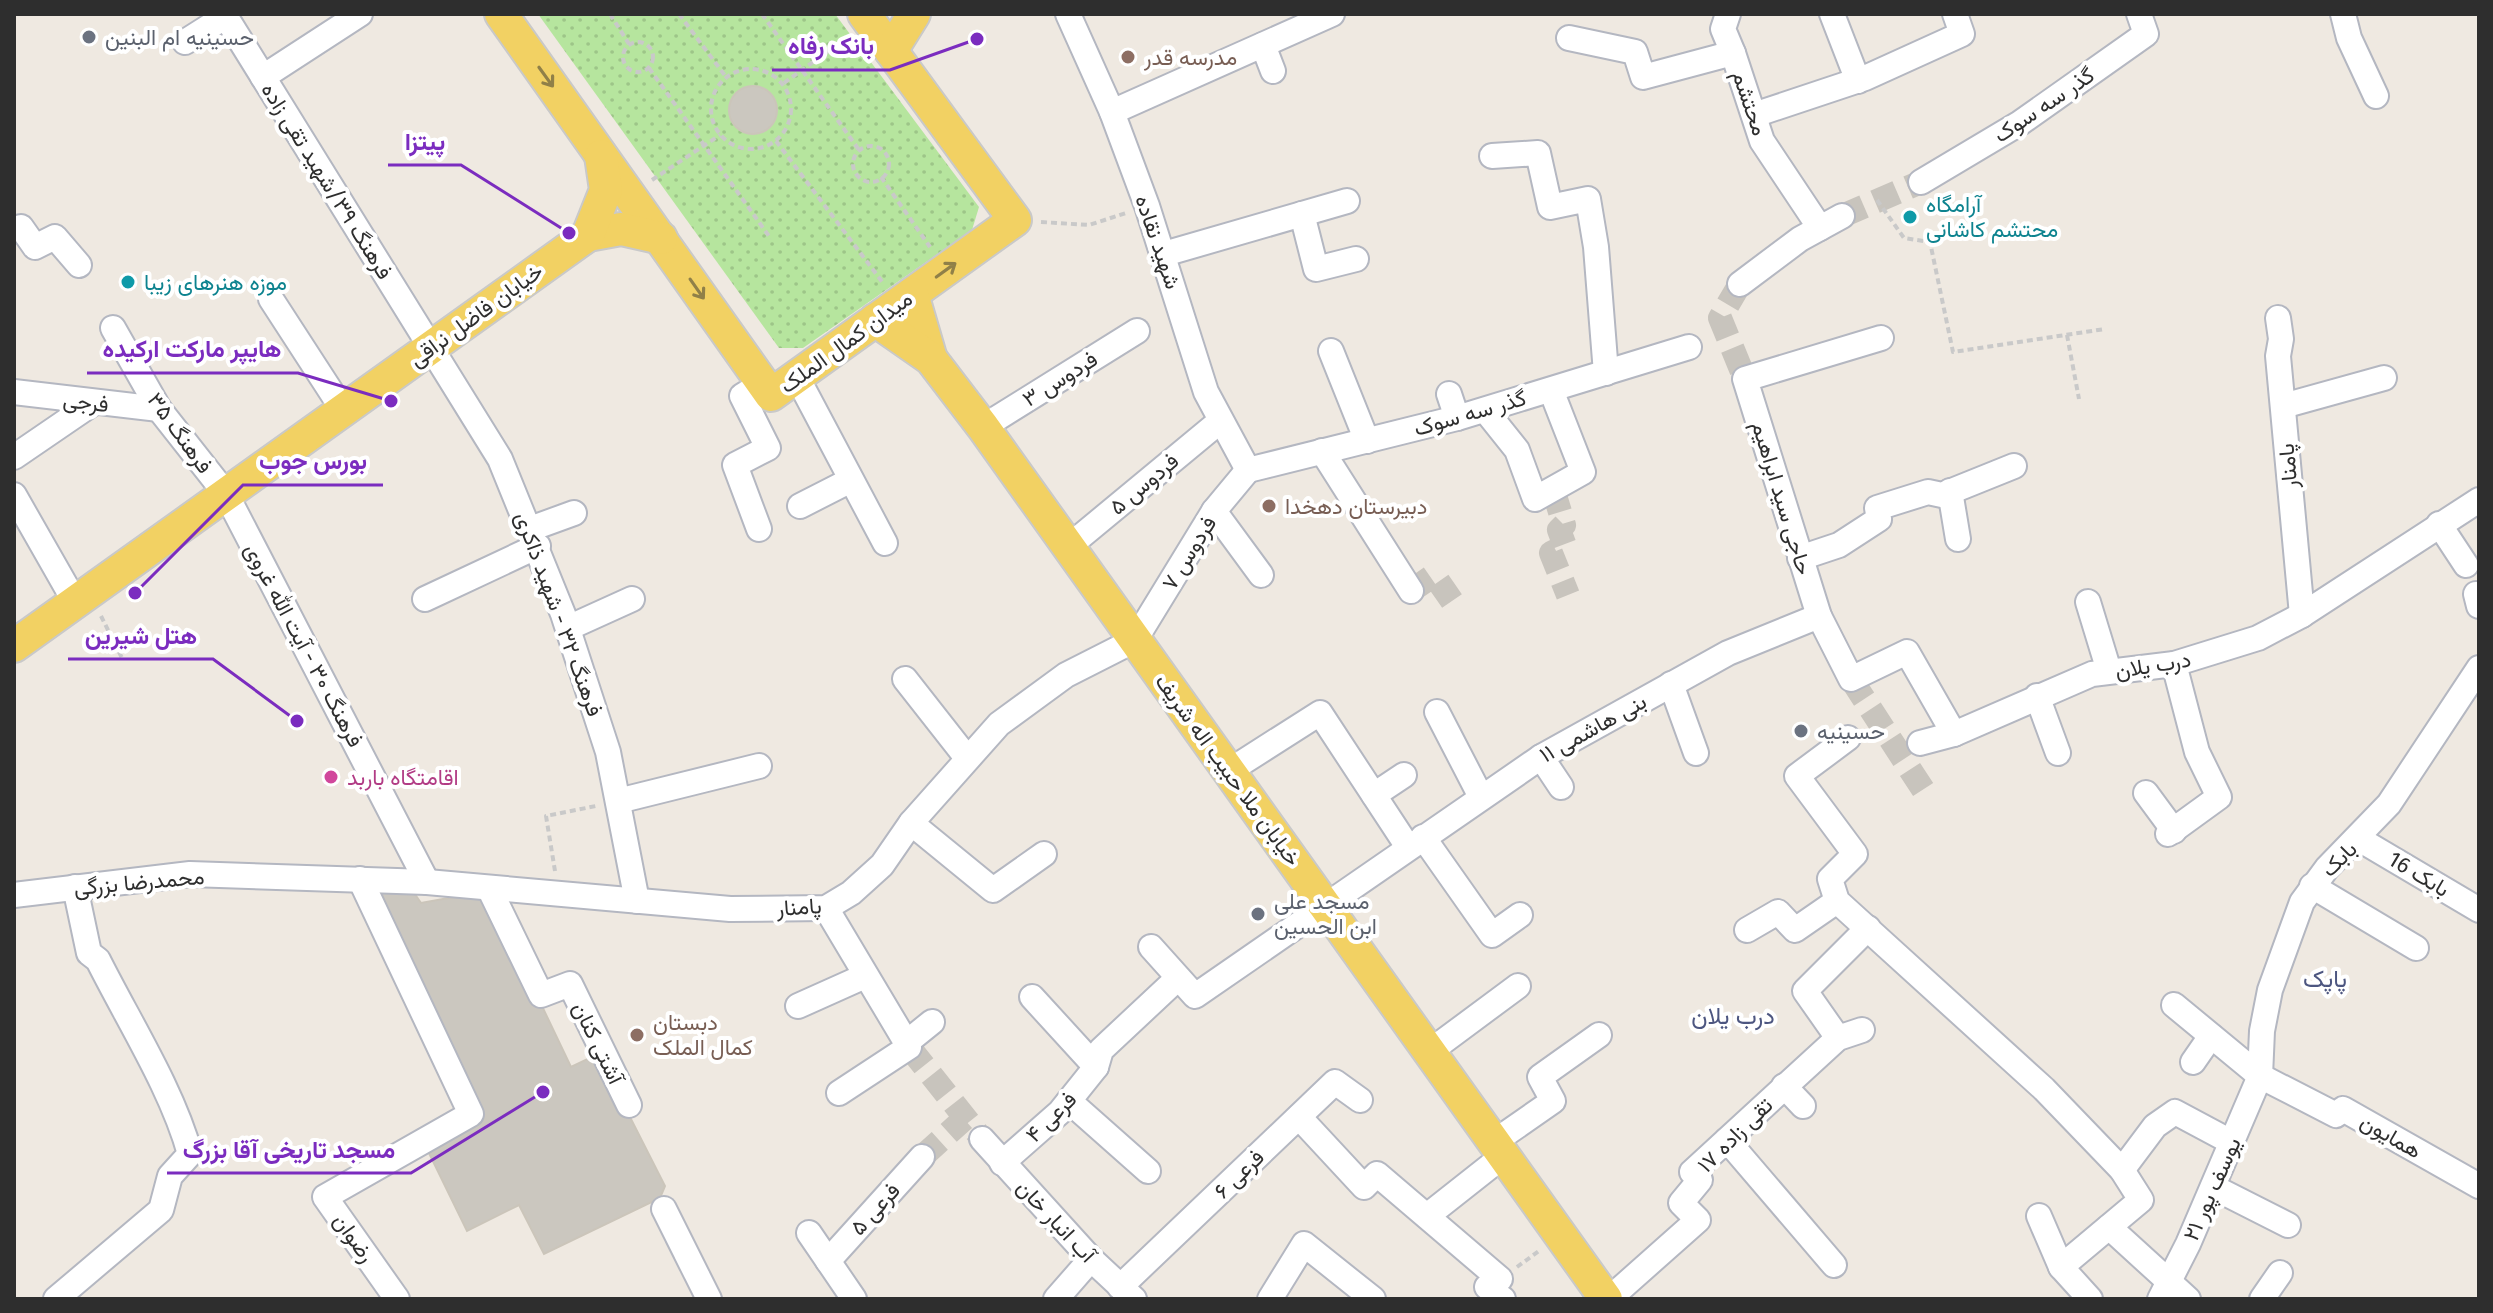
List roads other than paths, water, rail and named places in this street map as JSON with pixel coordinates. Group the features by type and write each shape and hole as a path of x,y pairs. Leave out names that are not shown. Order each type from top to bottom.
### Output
{"main road":[{"name":"میدان کمال الملک","path":"501,14 771,395 1015,220 891,51"},
{"path":"867,18 891,51 914,14"},
{"path":"588,235 606,190 600,153"},
{"name":"خیابان فاضل نراقی","path":"14,646 588,235 621,229 661,238"},
{"name":"خیابان ملا حبیب اله شریف","path":"895,306 1607,1299"},
{"name":"خیابان ملا حبیب اله شریف","path":"895,306 931,359"}],"street":[{"path":"263,77 360,14"},
{"name":"شهید نقاده","path":"1068,14 1112,112 1147,206 1206,392 1219,422 1248,470"},
{"path":"1112,112 1263,45 1300,20 1332,14"},
{"path":"1728,14 1723,29 1733,53"},
{"path":"1832,14 1858,81"},
{"path":"1754,115 1858,81 1962,34 1955,14"},
{"name":"گذر سه سوک","path":"1921,182 2020,123 2146,34 2139,14"},
{"path":"2343,14 2349,38 2376,96"},
{"path":"185,42 225,15"},
{"name":"فرهنگ ۳۹/شهید تقی زاده","path":"225,15 431,348"},
{"name":"محتشم","path":"1569,38 1635,52 1643,77 1733,53 1762,141 1820,228"},
{"path":"1263,45 1273,71"},
{"path":"1492,156 1538,153 1550,207 1588,199 1596,247 1606,373"},
{"path":"1164,254 1347,201"},
{"path":"1302,214 1316,269 1356,259"},
{"path":"1740,284 1770,259 1842,216"},
{"path":"14,229 21,227 35,247 55,237 79,265"},
{"path":"271,299 343,410"},
{"name":"پامنار","path":"2278,318 2302,615"},
{"name":"فرهنگ ۳۵","path":"113,328 159,409 226,494"},
{"name":"فردوس ۳","path":"983,427 1137,331"},
{"name":"حاجی سید ابراهیم","path":"1819,616 1745,379 1881,338"},
{"name":"گذر سه سوک","path":"1248,470 1457,418 1689,347"},
{"name":"فرهنگ ۳۲ - شهید ذاکری","path":"431,348 500,459 534,537 568,628 608,752 637,901"},
{"path":"1331,351 1367,441"},
{"path":"797,377 885,543"},
{"path":"2283,406 2384,378"},
{"path":"759,529 735,465 768,448 742,396 763,383"},
{"path":"1485,410 1517,450 1535,499 1583,472 1551,390"},
{"name":"فرجی","path":"14,392 159,409"},
{"path":"1449,394 1457,418"},
{"path":"14,457 93,403"},
{"name":"فردوس ۵","path":"1068,547 1219,422"},
{"path":"1322,451 1411,591"},
{"path":"1800,558 1839,545 1879,519 1877,508 1928,492 1942,495 2014,466"},
{"name":"فردوس ۷","path":"1135,640 1214,511 1248,470"},
{"path":"800,506 851,480"},
{"path":"1950,491 1958,539"},
{"name":"فرهنگ ۳۰ - آیت الله غروی","path":"226,494 427,882"},
{"path":"14,495 82,597"},
{"name":"درب یلان","path":"1920,743 1954,734 2082,677 2174,664 2258,638 2302,615 2479,500"},
{"path":"1214,511 1261,575"},
{"path":"425,599 574,513"},
{"path":"2439,524 2466,565"},
{"path":"568,628 632,599"},
{"path":"2088,602 2109,671"},
{"path":"1819,616 1851,679 1907,652 1954,734"},
{"name":"بنی هاشمی ۱۱","path":"1178,978 1195,996 1541,757 1728,653 1819,616"},
{"name":"پامنار","path":"360,879 427,882 730,909 826,908 851,893 882,865 911,823 967,758 1020,706 1090,660 1135,640"},
{"path":"2146,793 2171,832 2219,797 2197,752 2174,664"},
{"name":"بابک","path":"2260,1076 2262,1031 2276,965 2298,910 2312,886 2389,804 2479,668"},
{"path":"905,679 967,758"},
{"path":"1671,684 1696,753"},
{"path":"2037,696 2058,753"},
{"path":"1437,712 1481,797"},
{"path":"1229,771 1320,713 1374,795 1492,935 1520,915"},
{"path":"1848,738 1797,776 1797,792 1855,854 1830,879 1837,901 2044,1089 2122,1170 2141,1200 2061,1267"},
{"path":"1541,757 1561,787"},
{"path":"618,801 759,766"},
{"path":"1374,795 1404,775"},
{"path":"911,823 993,890 1044,854"},
{"name":"بابک 16","path":"2359,839 2479,910"},
{"name":"محمدرضا بزرگی","path":"14,895 190,874 360,879"},
{"name":"رضوان","path":"360,879 471,1114 325,1197 397,1299"},
{"path":"2312,886 2416,948"},
{"path":"56,1299 161,1210 170,1176 190,1154 174,1108 98,960 89,953 75,887"},
{"name":"آشتی کنان","path":"490,890 541,995 570,984 629,1105"},
{"path":"1747,930 1778,912 1795,930 1837,901"},
{"path":"826,908 908,1045"},
{"path":"1862,1030 1838,1038 1805,991 1868,928"},
{"path":"1151,947 1178,978"},
{"path":"798,1006 865,976"},
{"name":"فرعی ۴","path":"1002,1163 1069,1101 1096,1067 1101,1050 1178,978"},
{"path":"1429,1052 1518,986"},
{"path":"1032,997 1096,1067"},
{"path":"2174,1005 2260,1076"},
{"path":"839,1093 908,1045 932,1022"},
{"path":"1427,1216 1553,1101 1540,1077 1599,1035"},
{"path":"2193,1062 2211,1036"},
{"name":"تقی زاده ۱۷","path":"1607,1299 1698,1220 1681,1203 1700,1180 1692,1172 1838,1038"},
{"name":"یوسف پور ۲۱","path":"2164,1292 2233,1143 2260,1076"},
{"name":"همایون","path":"2260,1076 2336,1115 2343,1109 2479,1186"},
{"name":"فرعی ۶","path":"1127,1293 1335,1082 1360,1100"},
{"path":"1784,1086 1803,1106"},
{"path":"1069,1101 1148,1171"},
{"path":"2122,1170 2155,1126 2175,1112 2233,1143"},
{"path":"1299,1117 1364,1187 1377,1174 1427,1216 1502,1289"},
{"name":"آب انبار خان","path":"982,1139 1091,1259 1127,1293"},
{"path":"1727,1140 1834,1265"},
{"name":"فرعی ۵","path":"828,1261 922,1157"},
{"path":"2213,1187 2288,1225"},
{"path":"664,1209 709,1299"},
{"path":"2039,1216 2061,1267 2090,1299"},
{"path":"2109,1227 2164,1292 2188,1299"},
{"path":"809,1233 854,1299"},
{"path":"1270,1299 1304,1244 1373,1299"},
{"path":"1056,1299 1091,1259"},
{"path":"2262,1299 2280,1273"}],"tunnel":[{"path":"1842,216 1921,182"},
{"path":"1740,284 1720,318 1745,379"},
{"path":"1553,489 1564,525 1559,530 1565,546 1551,553 1568,595"},
{"path":"1411,591 1434,575 1452,601"},
{"path":"1851,679 1928,797"},
{"path":"909,1047 982,1139"},
{"path":"922,1157 964,1119"}],"place":[{"name":"حسینیه ام البنین","path":"89,37"},
{"name":"بانک رفاه","path":"977,39"},
{"name":"مدرسه قدر","path":"1128,57"},
{"name":"آرامگاه محتشم کاشانی","path":"1910,217"},
{"name":"پیتزا","path":"569,233"},
{"name":"موزه هنرهای زیبا","path":"128,282"},
{"name":"هایپر مارکت ارکیده","path":"391,401"},
{"name":"دبیرستان دهخدا","path":"1269,506"},
{"name":"بورس جوب","path":"135,593"},
{"name":"هتل شیرین","path":"297,721"},
{"name":"حسینیه","path":"1801,731"},
{"name":"اقامتگاه باربد","path":"331,777"},
{"name":"مسجد علی ابن الحسین","path":"1258,914"},
{"name":"دبستان کمال الملک","path":"637,1035"},
{"name":"مسجد تاریخی آقا بزرگ","path":"543,1092"}],"district":[{"name":"پاپک","path":"2325,979"},
{"name":"درب یلان","path":"1733,1016"}]}
